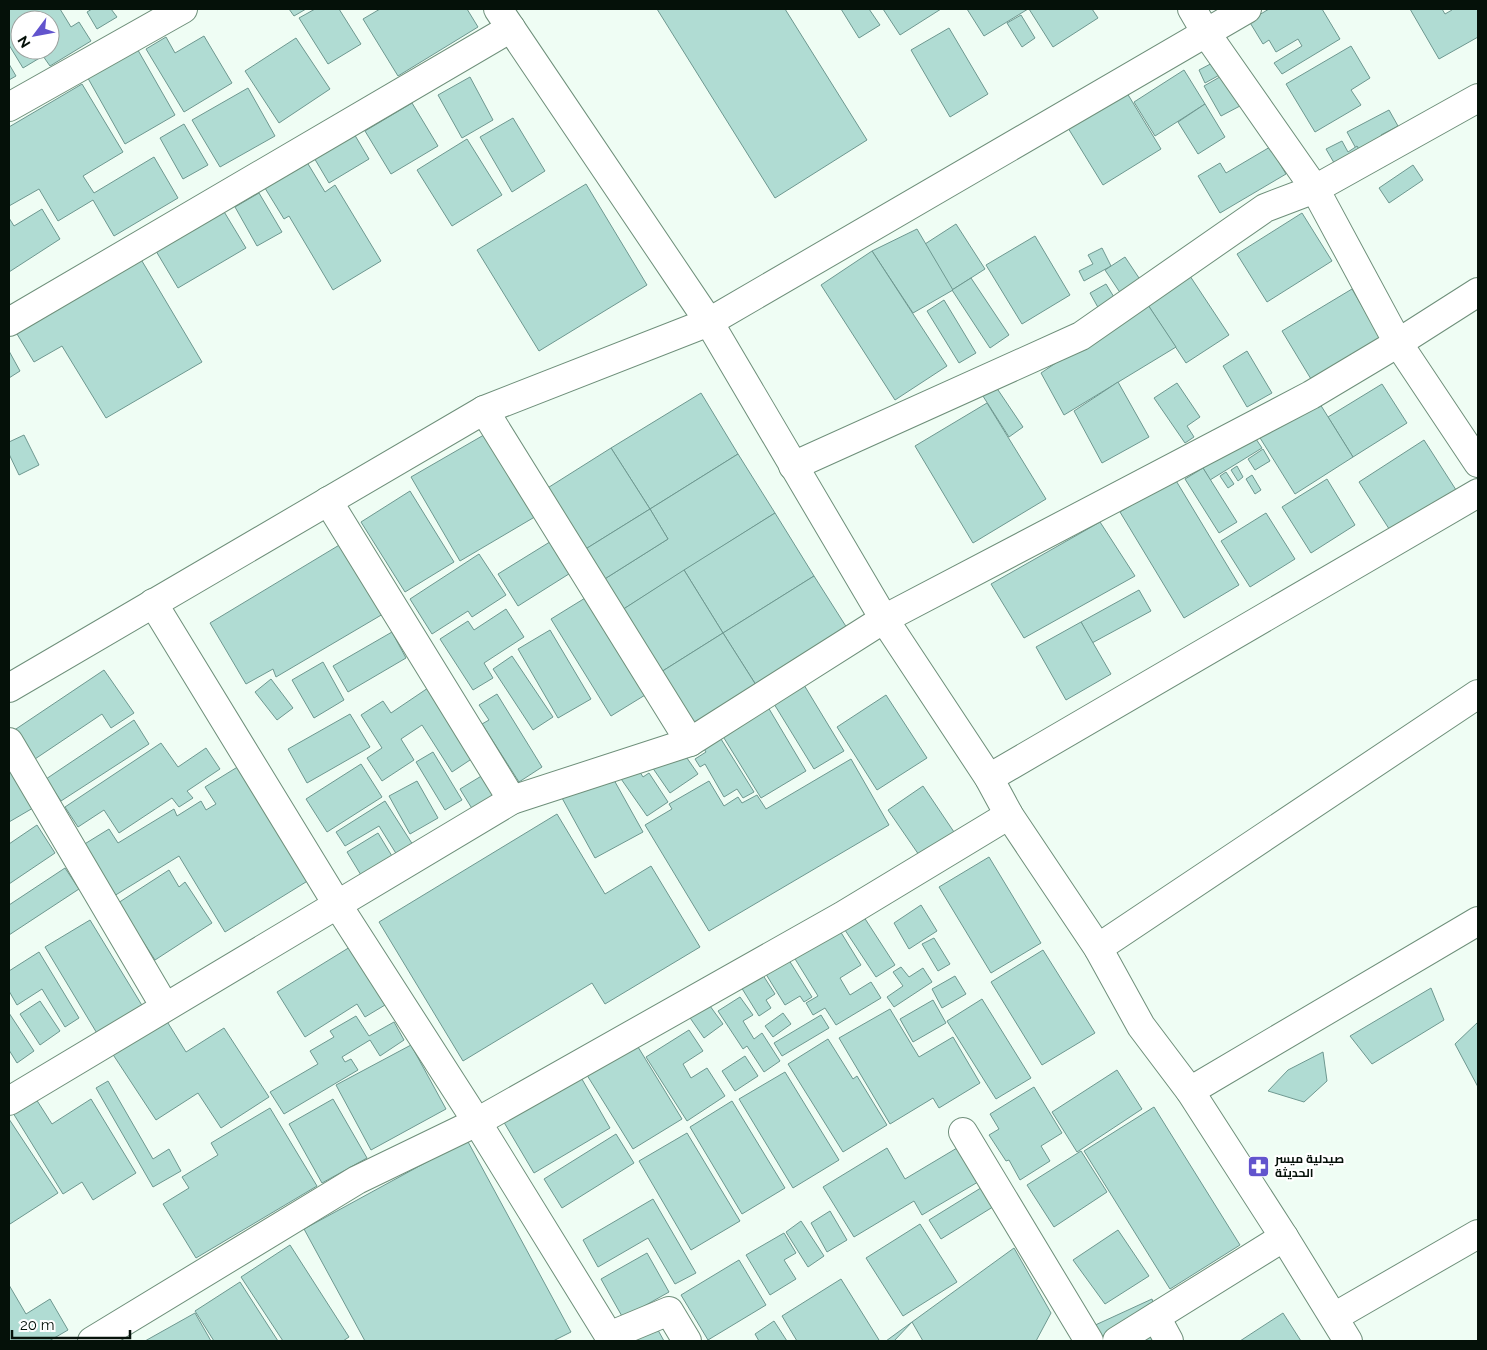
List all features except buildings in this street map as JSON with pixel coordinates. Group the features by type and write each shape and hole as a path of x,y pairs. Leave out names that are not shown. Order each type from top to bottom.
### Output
{"street":[{"path":"9,107 183,9"},
{"path":"1192,9 1206,34 1315,189 1398,343 1478,463"},
{"path":"9,688 484,410 709,322 1247,9"},
{"path":"9,322 504,18 709,322 884,619 989,778 1009,815 1098,948 1141,1026 1190,1091 1348,1341"},
{"path":"793,466 1082,336 1265,208 1315,189 1478,98"},
{"path":"9,1100 512,800 690,742 884,619 1311,395 1478,292"},
{"path":"484,410 690,742"},
{"path":"989,778 1478,493"},
{"path":"328,501 512,800"},
{"path":"153,603 337,904 477,1122 609,1336 669,1311 687,1341"},
{"path":"1098,948 1478,694"},
{"path":"9,742 166,1007"},
{"path":"92,1341 356,1180 477,1122 842,916 1009,815"},
{"path":"1190,1091 1478,920"},
{"path":"963,1132 1090,1341"},
{"path":"1334,1317 1478,1234"},
{"path":"1117,1341 1284,1237"},
{"path":"1156,1317 1169,1341"}],"place":[{"name":"صيدلية ميسر الحديثة","path":"1259,1166"}]}
